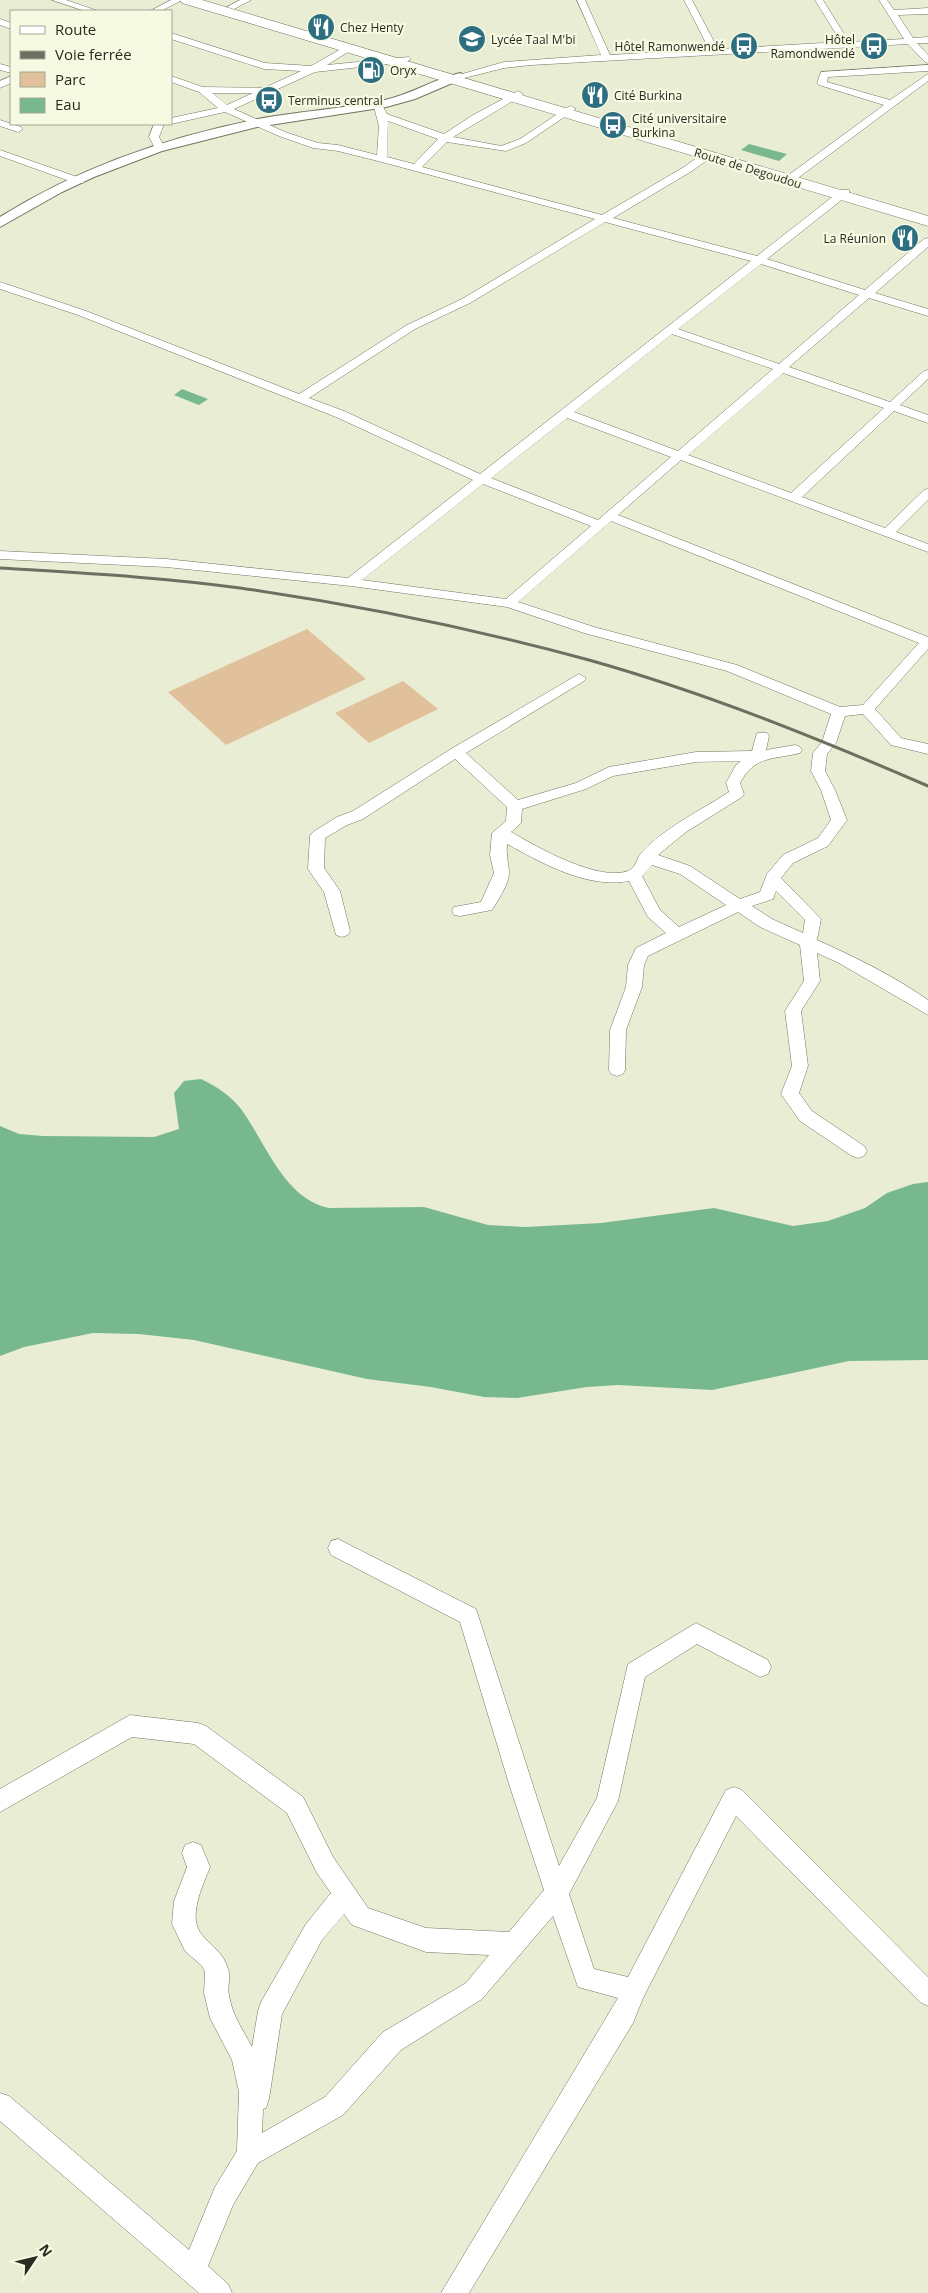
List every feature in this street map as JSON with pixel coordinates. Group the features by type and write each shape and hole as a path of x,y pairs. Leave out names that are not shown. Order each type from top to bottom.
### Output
{"main road":[{"path":"187,0 348,48 398,60"},
{"path":"209,0 398,60"},
{"name":"Route de Degoudou","path":"398,60 706,156 928,216"},
{"name":"Route de Degoudou","path":"568,112 794,176 928,221"}],"street":[{"path":"56,0 91,10"},
{"path":"156,10 178,0"},
{"path":"231,7 248,0"},
{"path":"569,0 588,16"},
{"path":"581,0 608,59"},
{"path":"688,0 716,53"},
{"path":"818,0 847,45"},
{"path":"883,0 910,41 928,60"},
{"path":"892,13 928,11"},
{"path":"172,36 264,66 313,69 398,60"},
{"path":"0,223 41,199 79,181 160,148 257,123 377,105 430,90 456,78 504,65 928,40"},
{"path":"172,121 226,109 313,69 348,48"},
{"path":"264,66 286,81"},
{"path":"892,104 822,83 824,74 928,68"},
{"path":"794,176 928,77"},
{"path":"172,79 202,90 226,109 282,134 317,146 338,148 382,159 760,260 928,313"},
{"path":"202,90 266,90"},
{"path":"416,168 423,158 444,138 462,125 515,96"},
{"path":"377,105 384,116 444,138 502,149 522,141 568,112"},
{"path":"372,144 384,116"},
{"path":"0,123 18,129"},
{"path":"159,125 154,137 160,148"},
{"path":"338,148 372,144"},
{"path":"372,144 382,159"},
{"path":"0,153 79,181"},
{"path":"301,398 411,327 466,302 502,278 605,220 706,156"},
{"path":"351,582 843,194"},
{"path":"509,603 928,241"},
{"path":"0,285 82,313 301,398 482,478 605,520 928,642 867,709 839,712 732,668 589,630 509,603 351,582 166,563 0,555"},
{"path":"670,330 928,419"},
{"path":"793,498 928,373"},
{"path":"564,414 928,548"},
{"path":"887,533 928,493"},
{"path":"342,931 332,891 316,869 318,836 342,821 358,815 456,752 579,678"},
{"path":"867,709 896,742 928,749"},
{"path":"617,1070 618,1030 634,987 636,964 642,952 739,904 767,895 772,878 788,859 823,842 839,820 828,790 818,772 820,753 829,742 839,712"},
{"path":"500,833 549,860 575,870 613,879 634,875 646,862 646,857 681,828 737,794 733,783 741,768 758,756 762,736"},
{"path":"516,806 581,786 609,772 696,758 758,756 795,750"},
{"path":"456,752 516,806"},
{"path":"460,911 486,906 493,896 502,873 498,855 500,833 513,823 516,806"},
{"path":"646,857 685,870 766,923 845,959 909,995 928,1009"},
{"path":"634,875 654,913 678,935"},
{"path":"772,878 813,919 809,941 812,981 793,1011 800,1066 790,1094 806,1116 858,1150"},
{"path":"338,1548 469,1616 521,1787 586,1979 634,1990"},
{"path":"249,2154 334,2106 392,2041 474,1992 557,1894 607,1801 636,1671 696,1633 760,1667"},
{"path":"0,1801 130,1726 198,1734 294,1805 325,1865 360,1917 426,1940 514,1944"},
{"path":"454,2293 624,2014 634,1990 734,1798 928,1994"},
{"path":"193,1853 200,1867 186,1901 184,1924 193,1943 210,1958 217,1970 216,1993 222,2018 244,2056 252,2092 249,2154"},
{"path":"194,2271 224,2196 249,2154 270,2011 314,1932 345,1894"},
{"path":"0,2105 217,2292"}],"green space":[{"path":"307,629 366,679 226,745 168,692"},
{"path":"403,681 438,709 369,743 335,713"}],"water":[{"path":"749,144 787,154 779,161 741,150"},
{"path":"182,389 208,399 199,405 174,395"},
{"path":"201,1079 223,1092 241,1109 288,1182 313,1203 329,1208 424,1207 488,1225 525,1227 601,1223 714,1208 793,1226 828,1221 865,1208 887,1193 913,1184 928,1182 928,1360 849,1361 712,1390 618,1385 587,1387 517,1398 484,1397 431,1387 367,1379 194,1340 139,1334 93,1333 24,1347 0,1356 0,1126 19,1134 43,1136 154,1137 179,1129 174,1093 184,1081"}],"railway":[{"path":"0,568 150,578 240,588 372,610 503,638 589,660 676,687 761,717 928,786"}],"place":[{"name":"Chez Henty","path":"321,27"},
{"name":"Lycée Taal M'bi","path":"472,39"},
{"name":"Hôtel Ramonwendé","path":"744,46"},
{"name":"Hôtel Ramondwendé","path":"874,46"},
{"name":"Oryx","path":"371,70"},
{"name":"Cité Burkina","path":"595,95"},
{"name":"Terminus central","path":"269,100"},
{"name":"Cité universitaire Burkina","path":"613,125"},
{"name":"La Réunion","path":"905,238"}]}
